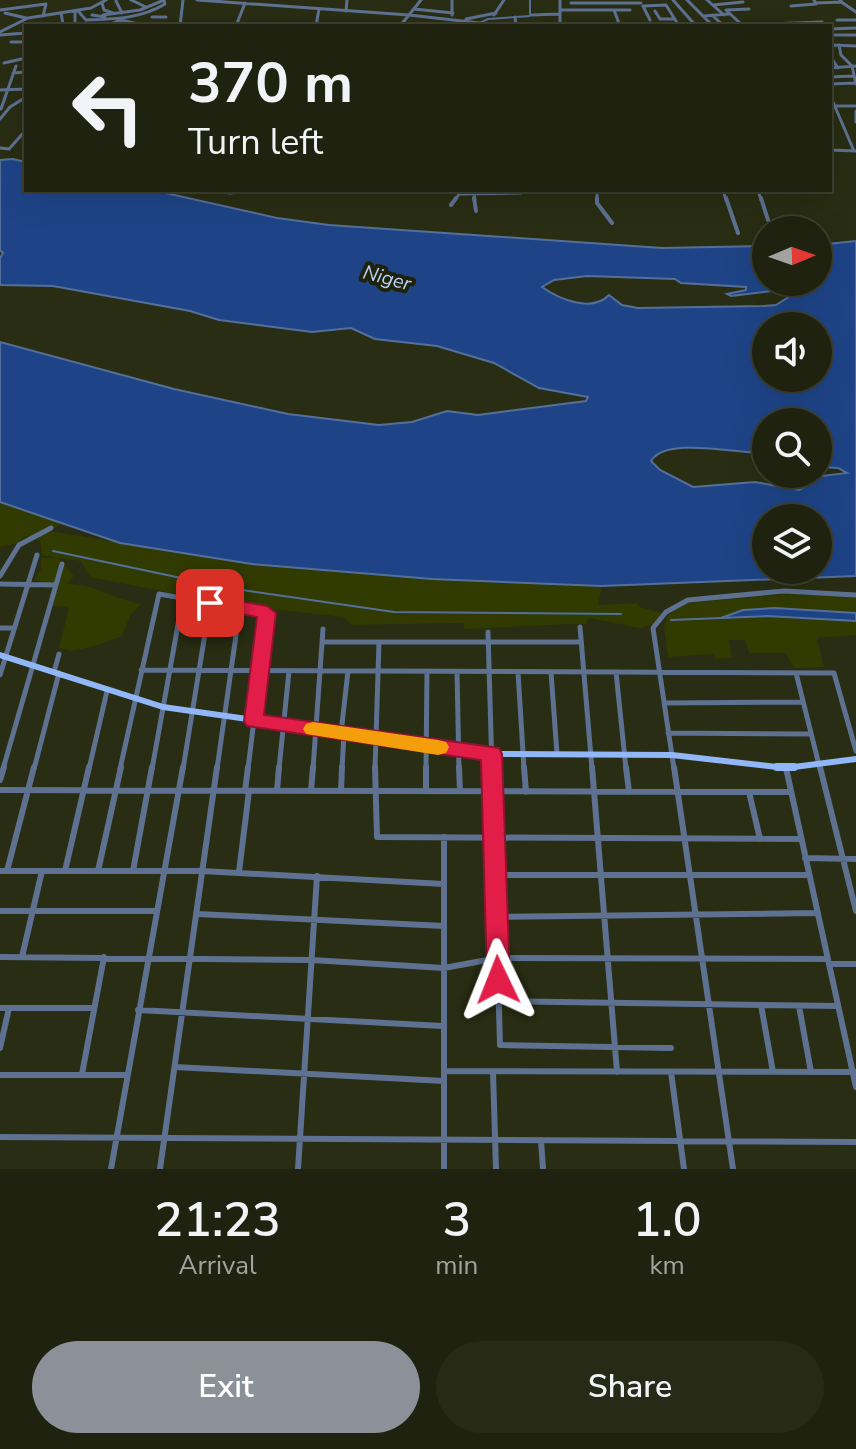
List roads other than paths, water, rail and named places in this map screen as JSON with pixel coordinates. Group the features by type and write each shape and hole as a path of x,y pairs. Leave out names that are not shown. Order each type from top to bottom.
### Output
{"main road":[{"path":"3,655 163,707 491,754 672,755 786,768 856,759"}],"street":[{"path":"0,33 27,19 104,2 117,0 116,6 122,8 122,13"},
{"path":"131,0 152,14"},
{"path":"92,15 146,8 164,0"},
{"path":"148,24 152,14 163,6 164,0"},
{"path":"181,24 184,13 180,4 183,0"},
{"path":"197,0 494,24"},
{"path":"281,6 282,0"},
{"path":"299,7 300,0"},
{"path":"346,11 347,0"},
{"path":"402,24 421,0"},
{"path":"452,0 452,20"},
{"path":"461,20 494,15 504,0"},
{"path":"560,0 560,24"},
{"path":"656,0 660,5"},
{"path":"673,0 695,24"},
{"path":"687,0 711,24"},
{"path":"707,0 724,15"},
{"path":"74,24 78,1"},
{"path":"559,12 573,1 626,1 669,8 678,24"},
{"path":"791,6 815,1 856,5"},
{"path":"104,2 104,10 129,24"},
{"path":"713,5 743,2"},
{"path":"844,2 856,12"},
{"path":"237,24 245,3"},
{"path":"641,3 650,20"},
{"path":"2,10 46,4 43,16"},
{"path":"676,19 660,19 655,11 691,4"},
{"path":"316,24 319,9"},
{"path":"414,9 453,13"},
{"path":"743,24 726,10 749,9"},
{"path":"2,10 27,19"},
{"path":"77,10 84,20 121,20"},
{"path":"614,10 619,24"},
{"path":"532,15 630,10"},
{"path":"61,13 63,24"},
{"path":"111,24 152,14 166,17"},
{"path":"538,14 540,24"},
{"path":"688,15 714,17 730,14"},
{"path":"0,18 15,15"},
{"path":"103,15 111,19"},
{"path":"515,17 516,24"},
{"path":"714,17 722,24"},
{"path":"802,17 806,24"},
{"path":"818,17 823,24"},
{"path":"429,24 435,18"},
{"path":"845,28 837,20 856,20"},
{"path":"788,24 823,24"},
{"path":"832,32 856,28"},
{"path":"832,32 853,37 856,46 832,45"},
{"path":"0,33 24,33"},
{"path":"832,33 840,45 841,55 854,66"},
{"path":"11,42 24,45"},
{"path":"4,63 24,58"},
{"path":"832,59 838,68"},
{"path":"1,109 16,66"},
{"path":"832,68 854,66"},
{"path":"832,84 856,84 854,66"},
{"path":"13,73 24,72"},
{"path":"832,77 853,76"},
{"path":"845,84 849,94"},
{"path":"0,90 24,89"},
{"path":"0,119 10,107 24,98"},
{"path":"833,106 856,109 856,122"},
{"path":"832,150 855,151 833,106"},
{"path":"0,148 8,150 24,132"},
{"path":"451,205 461,192 521,193"},
{"path":"597,192 597,203 612,223"},
{"path":"724,192 738,233"},
{"path":"759,192 767,216"},
{"path":"474,194 476,211"},
{"path":"0,576 19,545 51,528"},
{"path":"0,675 3,655 37,555"},
{"path":"0,562 8,563"},
{"path":"0,780 62,564"},
{"path":"0,584 56,585"},
{"path":"733,1169 653,628 677,604 784,591 856,595"},
{"path":"98,871 159,594 267,613 239,872"},
{"path":"133,871 183,597"},
{"path":"111,1169 155,911 166,871 210,603"},
{"path":"160,1169 240,607"},
{"path":"580,627 617,1072"},
{"path":"0,628 14,628"},
{"path":"311,791 323,629"},
{"path":"488,632 500,1045 671,1048"},
{"path":"322,642 581,642"},
{"path":"379,642 374,791 377,837 801,839"},
{"path":"59,654 28,790 2,873 202,871 444,884"},
{"path":"141,670 834,673 856,751"},
{"path":"277,791 289,671"},
{"path":"341,791 348,671"},
{"path":"426,791 427,671"},
{"path":"457,672 460,791"},
{"path":"518,672 526,792"},
{"path":"551,672 557,754"},
{"path":"616,672 629,792"},
{"path":"796,673 856,911"},
{"path":"65,871 107,691"},
{"path":"664,703 803,702"},
{"path":"668,733 811,734"},
{"path":"786,768 856,1087"},
{"path":"0,790 790,792"},
{"path":"749,792 760,839"},
{"path":"444,837 444,1169"},
{"path":"805,858 856,859"},
{"path":"22,957 42,871"},
{"path":"495,875 809,875"},
{"path":"298,1169 317,876"},
{"path":"0,911 155,911"},
{"path":"497,917 818,913"},
{"path":"197,914 444,926"},
{"path":"0,957 312,960 444,968 498,958 828,961 856,964"},
{"path":"82,1075 104,957"},
{"path":"499,1001 838,1006"},
{"path":"761,1005 773,1072"},
{"path":"799,1006 811,1072"},
{"path":"0,1008 94,1008"},
{"path":"0,1048 9,1008"},
{"path":"138,1010 443,1026"},
{"path":"175,1067 444,1081"},
{"path":"444,1071 854,1072"},
{"path":"493,1072 496,1169"},
{"path":"671,1072 684,1169"},
{"path":"0,1075 127,1075"},
{"path":"0,1137 856,1142"},
{"path":"541,1140 543,1169"}],"water":[{"name":"Niger","path":"13,159 24,162 24,192 161,192 277,218 329,225 662,248 752,246 752,293 731,296 727,294 746,290 746,287 681,283 675,279 587,276 554,280 542,287 566,300 585,304 609,295 622,305 638,308 764,306 776,305 790,296 832,296 832,244 856,241 856,576 832,577 832,504 752,504 752,580 602,586 432,579 252,564 120,543 0,502 0,342 174,389 288,414 379,425 412,422 447,411 478,415 586,401 588,397 539,388 494,363 437,346 375,339 351,328 312,332 219,320 190,311 53,286 0,285 0,258 3,253 0,250 0,160"},
{"path":"775,608 856,613 856,621 767,616 721,618 743,610"}],"waterway":[{"path":"477,24 488,19 530,16 530,0"},
{"path":"53,551 186,579 195,588 207,585 394,612 621,614"},
{"path":"671,620 721,618"}]}
